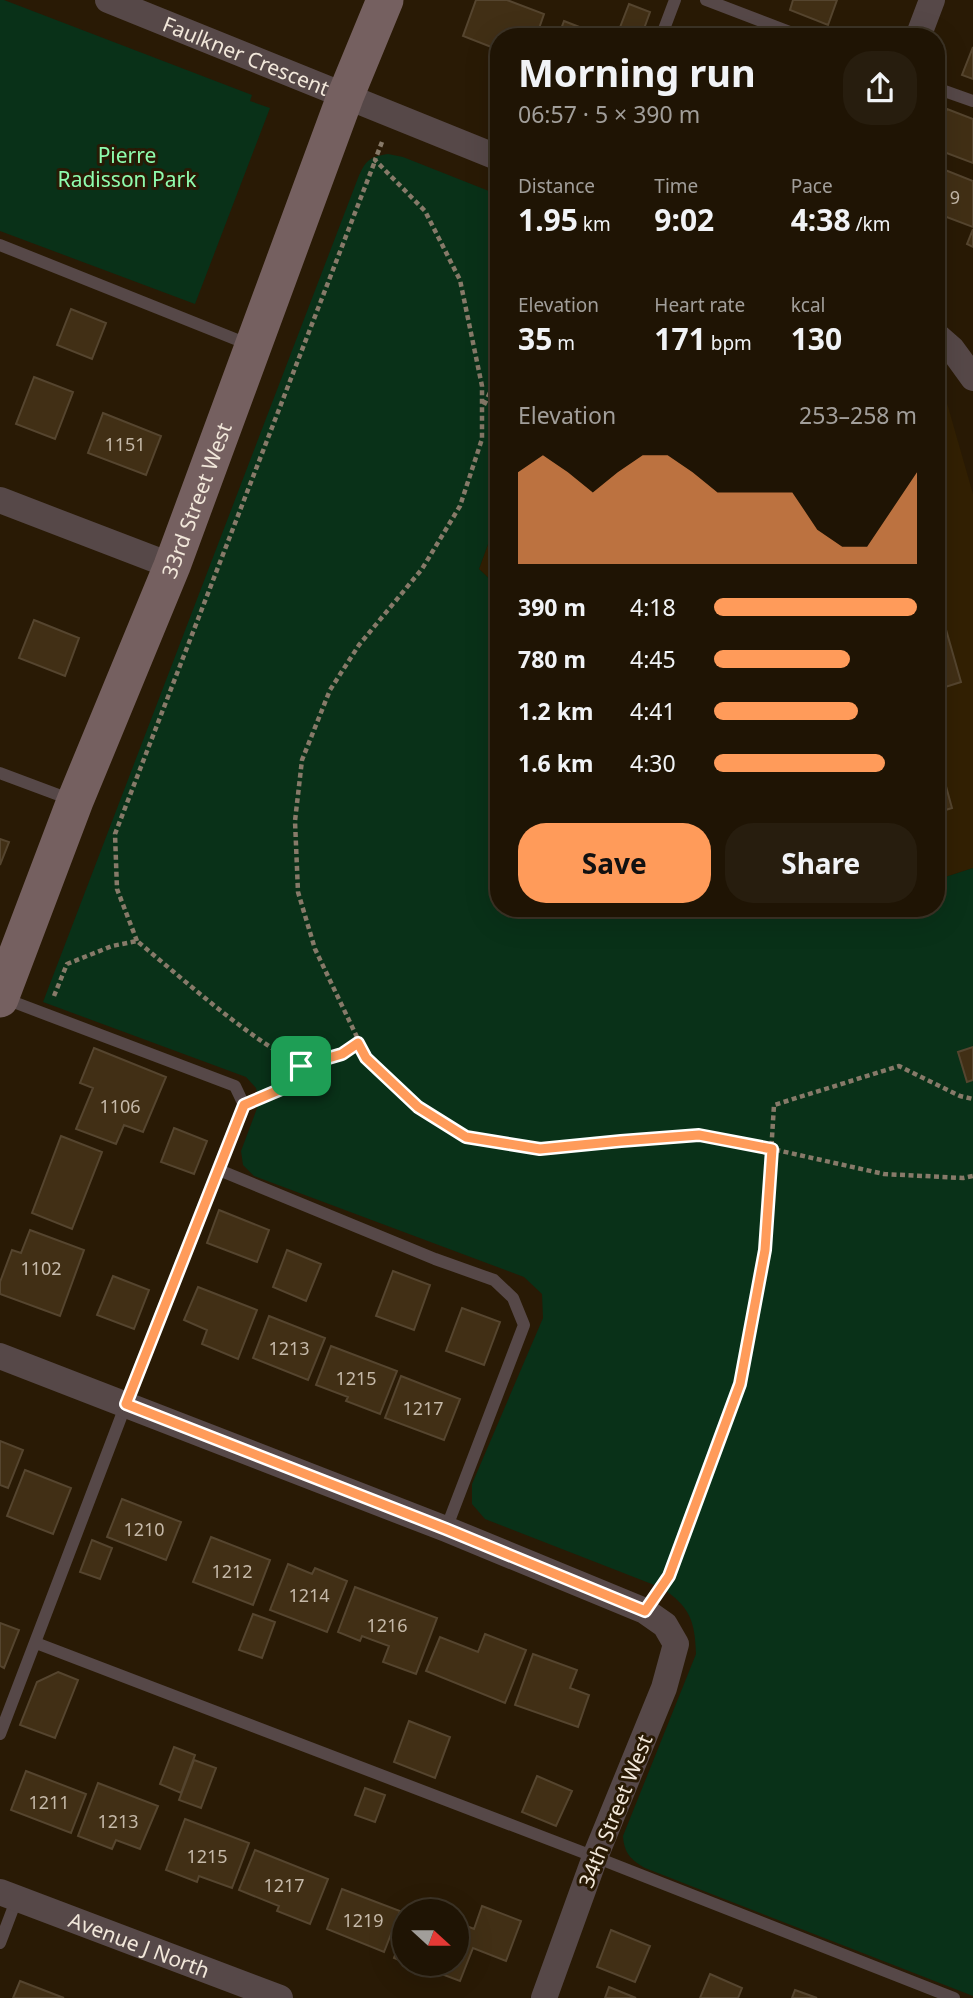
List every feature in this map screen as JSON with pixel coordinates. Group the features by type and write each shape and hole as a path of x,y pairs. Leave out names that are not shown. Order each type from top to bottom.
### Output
{"main road":[{"name":"33rd Street West","path":"0,998 75,801 172,566 345,97 385,0"}],"street":[{"name":"Faulkner Crescent","path":"108,0 490,154"},
{"path":"921,28 932,0"},
{"path":"945,343 973,378"},
{"path":"0,500 172,566"},
{"path":"0,1356 446,1529 655,1618"},
{"name":"34th Street West","path":"544,1998 595,1857 664,1688 676,1644 655,1618"},
{"name":"Avenue J North","path":"8,1895 280,1998"}],"lane":[{"path":"664,28 675,0"},
{"path":"706,0 779,28"},
{"path":"945,91 973,101"},
{"path":"0,244 254,347"},
{"path":"0,773 75,801"},
{"path":"0,998 235,1086 244,1105 0,1734"},
{"path":"219,1170 435,1259 494,1280 513,1298 524,1325 446,1529"},
{"path":"36,1643 954,1998"},
{"path":"0,1943 8,1895"}],"path":[{"path":"301,1066 271,1049 137,941 117,890 116,834 391,116"},
{"path":"375,160 425,211 460,280 482,386 482,439 460,506 422,569 359,645 330,690 303,760 295,821 298,892 315,949 366,1058 418,1107 466,1137 540,1149 699,1135 884,1174 962,1178 973,1176"},
{"path":"482,408 490,392"},
{"path":"46,1014 67,964 112,946 137,941"},
{"path":"244,1105 286,1087 301,1066 342,1054 358,1043"},
{"path":"655,1618 740,1384 765,1250 774,1105 899,1066 960,1096 973,1099"}],"shaded area":[{"path":"945,396 973,494 973,868 945,877"},
{"path":"490,539 490,579 479,569"}],"green space":[{"name":"Pierre Radisson Park","path":"0,0 252,95 250,101 270,108 195,304 0,231"},
{"path":"388,154 403,157 490,191 490,539 479,569 490,579 490,917 945,917 945,877 973,868 973,1996 645,1868 632,1859 627,1851 623,1836 696,1654 689,1616 679,1602 662,1588 485,1519 472,1504 472,1484 543,1318 542,1294 524,1277 254,1176 243,1165 241,1151 259,1103 256,1088 246,1077 43,1002 358,178 363,167 376,156"}],"building":[{"path":"476,0 507,0 544,14 539,28 490,28 490,46 463,36"},
{"path":"793,0 837,0 828,25 790,10"},
{"path":"629,4 650,12 644,28 620,28"},
{"path":"564,21 582,28 561,28"},
{"path":"973,47 973,79 962,75"},
{"path":"947,109 973,119 973,163 945,152"},
{"path":"945,170 973,181 973,227 945,216"},
{"path":"973,229 973,247 967,244"},
{"path":"71,309 106,323 92,359 57,345"},
{"path":"34,377 73,392 55,439 16,424"},
{"path":"103,413 161,436 146,475 88,453"},
{"path":"34,620 79,638 65,676 19,658"},
{"path":"945,626 961,682 945,687"},
{"path":"945,783 952,808 945,810"},
{"path":"0,839 9,842 0,865"},
{"path":"973,1047 973,1080 967,1082 958,1052"},
{"path":"94,1048 166,1077 143,1132 124,1125 116,1144 76,1129 93,1088 80,1083"},
{"path":"174,1128 207,1141 194,1174 161,1162"},
{"path":"61,1136 102,1152 72,1229 32,1213"},
{"path":"219,1210 269,1230 257,1262 207,1243"},
{"path":"30,1230 84,1250 60,1316 0,1294 0,1282 12,1250 21,1253"},
{"path":"287,1250 321,1264 306,1301 273,1287"},
{"path":"393,1271 430,1285 414,1330 376,1316"},
{"path":"113,1276 149,1290 134,1329 97,1315"},
{"path":"198,1287 257,1310 238,1359 202,1344 207,1330 184,1320"},
{"path":"462,1308 500,1322 484,1365 446,1351"},
{"path":"269,1316 325,1338 308,1380 253,1358"},
{"path":"331,1346 397,1371 380,1414 346,1401 348,1397 316,1385"},
{"path":"401,1376 460,1399 444,1440 385,1418"},
{"path":"0,1441 23,1450 8,1488 0,1485"},
{"path":"25,1470 71,1488 53,1534 7,1516"},
{"path":"122,1499 181,1522 166,1560 107,1537"},
{"path":"211,1537 270,1560 253,1605 193,1582"},
{"path":"92,1540 112,1548 100,1579 80,1572"},
{"path":"288,1564 312,1574 315,1568 347,1581 327,1632 270,1610"},
{"path":"355,1587 437,1618 416,1674 383,1662 389,1646 362,1636 360,1641 338,1632"},
{"path":"253,1614 275,1622 262,1658 239,1650"},
{"path":"0,1623 19,1630 4,1668 0,1666"},
{"path":"485,1634 526,1650 505,1703 426,1671 440,1637 478,1652"},
{"path":"533,1654 577,1670 570,1688 589,1695 578,1727 515,1705"},
{"path":"58,1672 78,1680 55,1738 20,1725 37,1682"},
{"path":"409,1721 450,1737 435,1778 394,1762"},
{"path":"174,1747 195,1755 181,1793 160,1784"},
{"path":"194,1760 216,1768 201,1808 179,1800"},
{"path":"26,1771 86,1794 71,1833 11,1810"},
{"path":"537,1776 572,1791 556,1826 522,1812"},
{"path":"98,1783 158,1806 140,1849 116,1840 112,1849 78,1836"},
{"path":"365,1788 385,1795 375,1822 355,1815"},
{"path":"185,1819 249,1843 232,1888 199,1876 197,1882 166,1870"},
{"path":"255,1850 328,1879 310,1924 277,1911 279,1906 239,1890"},
{"path":"342,1889 392,1908 392,1932 384,1952 327,1929"},
{"path":"482,1906 521,1921 506,1961 473,1948 469,1958 469,1927 474,1929"},
{"path":"611,1930 650,1946 635,1982 597,1967"},
{"path":"710,1974 742,1988 738,1998 700,1998"},
{"path":"447,1976 462,1976 460,1981"},
{"path":"20,1981 64,1998 13,1998"},
{"path":"609,1987 636,1998 605,1998"},
{"path":"795,1990 817,1998 792,1998"}],"route":[{"path":"358,1043 366,1058 418,1107 466,1137 540,1149 699,1135 772,1149 765,1250 740,1384 669,1576 645,1611 446,1529 126,1404 244,1105 286,1087 301,1066 342,1054 358,1043"}]}
